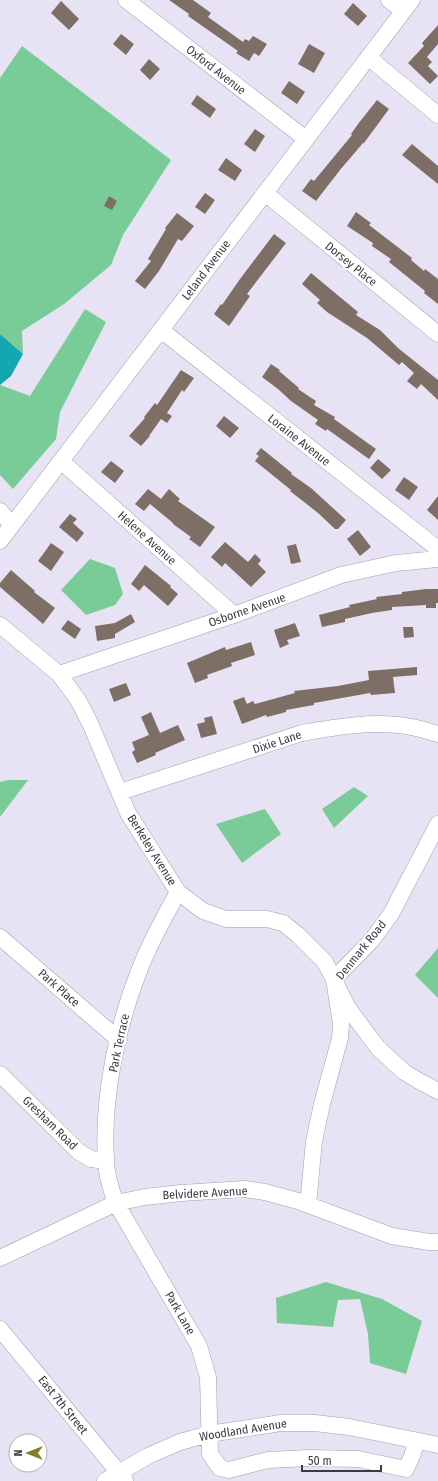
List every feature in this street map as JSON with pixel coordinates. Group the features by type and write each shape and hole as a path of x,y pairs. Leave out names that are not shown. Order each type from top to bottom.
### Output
{"street":[{"name":"Oxford Avenue","path":"126,0 306,139"},
{"path":"389,0 408,6"},
{"name":"Leland Avenue","path":"0,541 408,6"},
{"path":"368,57 438,115"},
{"name":"Dorsey Place","path":"265,193 438,334"},
{"name":"Loraine Avenue","path":"161,330 438,549"},
{"name":"Helene Avenue","path":"61,461 234,615"},
{"path":"0,511 12,525"},
{"name":"Osborne Avenue","path":"59,674 234,615 342,575 396,563 438,559"},
{"name":"Berkeley Avenue","path":"0,626 59,674 78,700 90,723 128,813 139,833 178,892 203,911 226,919 267,918 283,923 298,934 325,962 348,1008 378,1048 404,1072 438,1091"},
{"name":"Dixie Lane","path":"120,792 302,733 372,724 411,726 438,734"},
{"name":"Denmark Road","path":"308,1205 314,1141 322,1104 340,1038 341,1024 334,979 372,940 390,914 438,824"},
{"name":"Park Terrace","path":"116,1203 106,1161 107,1105 119,1040 124,1016 139,971 158,928 178,892"},
{"name":"Park Place","path":"0,937 119,1040"},
{"name":"Gresham Road","path":"0,1074 79,1152 91,1159 106,1161"},
{"name":"Belvidere Avenue","path":"0,1258 116,1203 145,1197 181,1193 245,1189 265,1192 308,1205 392,1236 438,1242"},
{"name":"Park Lane","path":"116,1203 199,1346 208,1377 210,1454 220,1468 229,1470 268,1460 309,1458 358,1459 406,1469 417,1441"},
{"name":"East 7th Street","path":"0,1328 116,1478"},
{"name":"Woodland Avenue","path":"116,1478 148,1456 180,1442 209,1434 281,1423 315,1423 349,1427 438,1445"}],"green space":[{"path":"22,46 171,160 123,235 111,265 64,304 22,331 23,354 0,334 0,78"},
{"path":"85,309 106,322 60,412 56,439 13,489 0,475 0,385 30,396"},
{"path":"90,559 115,568 123,594 115,605 86,615 61,590"},
{"path":"9,780 28,780 0,817 0,782"},
{"path":"354,787 368,796 334,828 322,809"},
{"path":"265,809 281,834 242,863 216,824"},
{"path":"438,948 438,998 415,975"},
{"path":"326,1282 382,1299 422,1321 406,1374 370,1363 368,1334 360,1299 338,1300 333,1327 277,1323 276,1298"}],"water":[{"path":"0,334 23,354 11,376 0,385"}],"building":[{"path":"169,0 193,0 211,13 208,17 243,42 245,39 249,41 253,36 267,44 259,56 254,53 249,61 236,53 238,51 188,16 189,14"},
{"path":"61,1 79,19 69,30 51,13"},
{"path":"353,3 367,16 358,26 344,14"},
{"path":"438,25 438,44 427,57 432,62 428,66 438,76 430,84 408,63 424,46 422,43"},
{"path":"121,34 134,44 126,55 113,44"},
{"path":"309,44 325,53 314,73 298,64"},
{"path":"149,59 160,69 150,80 140,70"},
{"path":"289,81 305,92 297,104 281,93"},
{"path":"197,95 216,109 210,118 191,104"},
{"path":"377,100 389,109 364,143 340,170 316,201 302,191 311,179 314,181 352,135 351,134 358,124"},
{"path":"255,129 265,136 255,152 244,144"},
{"path":"412,144 438,166 438,184 402,155"},
{"path":"226,158 242,170 235,181 218,170"},
{"path":"205,193 215,200 205,214 195,207"},
{"path":"109,196 117,201 112,210 104,206"},
{"path":"356,212 371,223 369,225 412,258 411,260 424,271 425,269 438,279 438,304 424,293 425,291 389,262 391,259 372,246 373,243 347,226"},
{"path":"177,213 194,226 182,241 178,239 159,271 145,289 135,281 151,261 148,259 166,229 165,228"},
{"path":"274,234 286,243 247,294 250,296 229,326 214,314"},
{"path":"311,273 358,312 356,315 380,330 398,348 438,380 438,400 421,384 417,389 407,381 414,373 402,362 399,365 367,338 327,312 317,303 320,300 302,284"},
{"path":"271,364 280,370 279,371 299,388 298,389 316,401 314,405 335,417 334,419 376,449 369,459 327,429 326,431 315,424 318,420 291,401 262,377"},
{"path":"181,370 194,378 184,392 182,390 167,413 172,416 167,423 161,419 150,436 141,446 129,436 145,418 144,417 155,403 157,405"},
{"path":"224,416 239,428 230,438 216,426"},
{"path":"261,448 292,473 291,474 311,488 346,520 338,529 335,529 318,513 290,491 291,490 255,461 259,456 256,454"},
{"path":"378,459 391,470 382,479 370,468"},
{"path":"111,461 124,471 115,483 101,472"},
{"path":"404,477 418,487 409,500 395,490"},
{"path":"148,489 161,499 169,489 180,499 178,501 215,527 200,547 189,539 191,537 150,504 144,511 135,504"},
{"path":"438,496 438,520 427,510"},
{"path":"70,514 77,519 73,523 84,533 77,542 59,527"},
{"path":"358,530 371,547 360,556 347,539"},
{"path":"225,542 248,562 255,554 261,560 258,564 266,572 251,587 225,563 222,567 211,557"},
{"path":"51,543 64,552 51,571 38,561"},
{"path":"296,544 301,562 291,564 287,546"},
{"path":"145,565 171,586 170,587 178,594 168,606 144,585 139,591 131,584"},
{"path":"11,570 35,591 34,592 55,608 43,624 0,587 0,583"},
{"path":"426,589 438,589 438,603 436,603 436,608 426,608 426,605 392,607 392,610 345,619 345,622 322,627 319,615 350,607 349,605 377,599 376,597"},
{"path":"131,614 135,622 115,634 115,638 97,641 95,626 115,623"},
{"path":"68,620 81,629 75,639 61,629"},
{"path":"295,623 300,636 287,640 289,644 280,648 274,630"},
{"path":"403,627 413,627 414,637 404,638"},
{"path":"251,642 255,655 231,663 232,666 207,675 208,678 195,683 187,663 225,647 226,650"},
{"path":"417,667 417,675 393,677 395,693 371,695 370,693 314,703 314,705 286,710 286,712 267,717 266,715 242,724 233,701 244,697 247,704 253,701 255,704 295,693 294,691 338,686 369,680 368,671"},
{"path":"126,683 131,695 114,702 109,689"},
{"path":"151,712 160,733 178,725 185,740 155,753 156,755 137,763 132,752 135,750 132,742 149,735 141,717"},
{"path":"212,716 217,734 201,738 197,724 205,722 204,718"}]}
